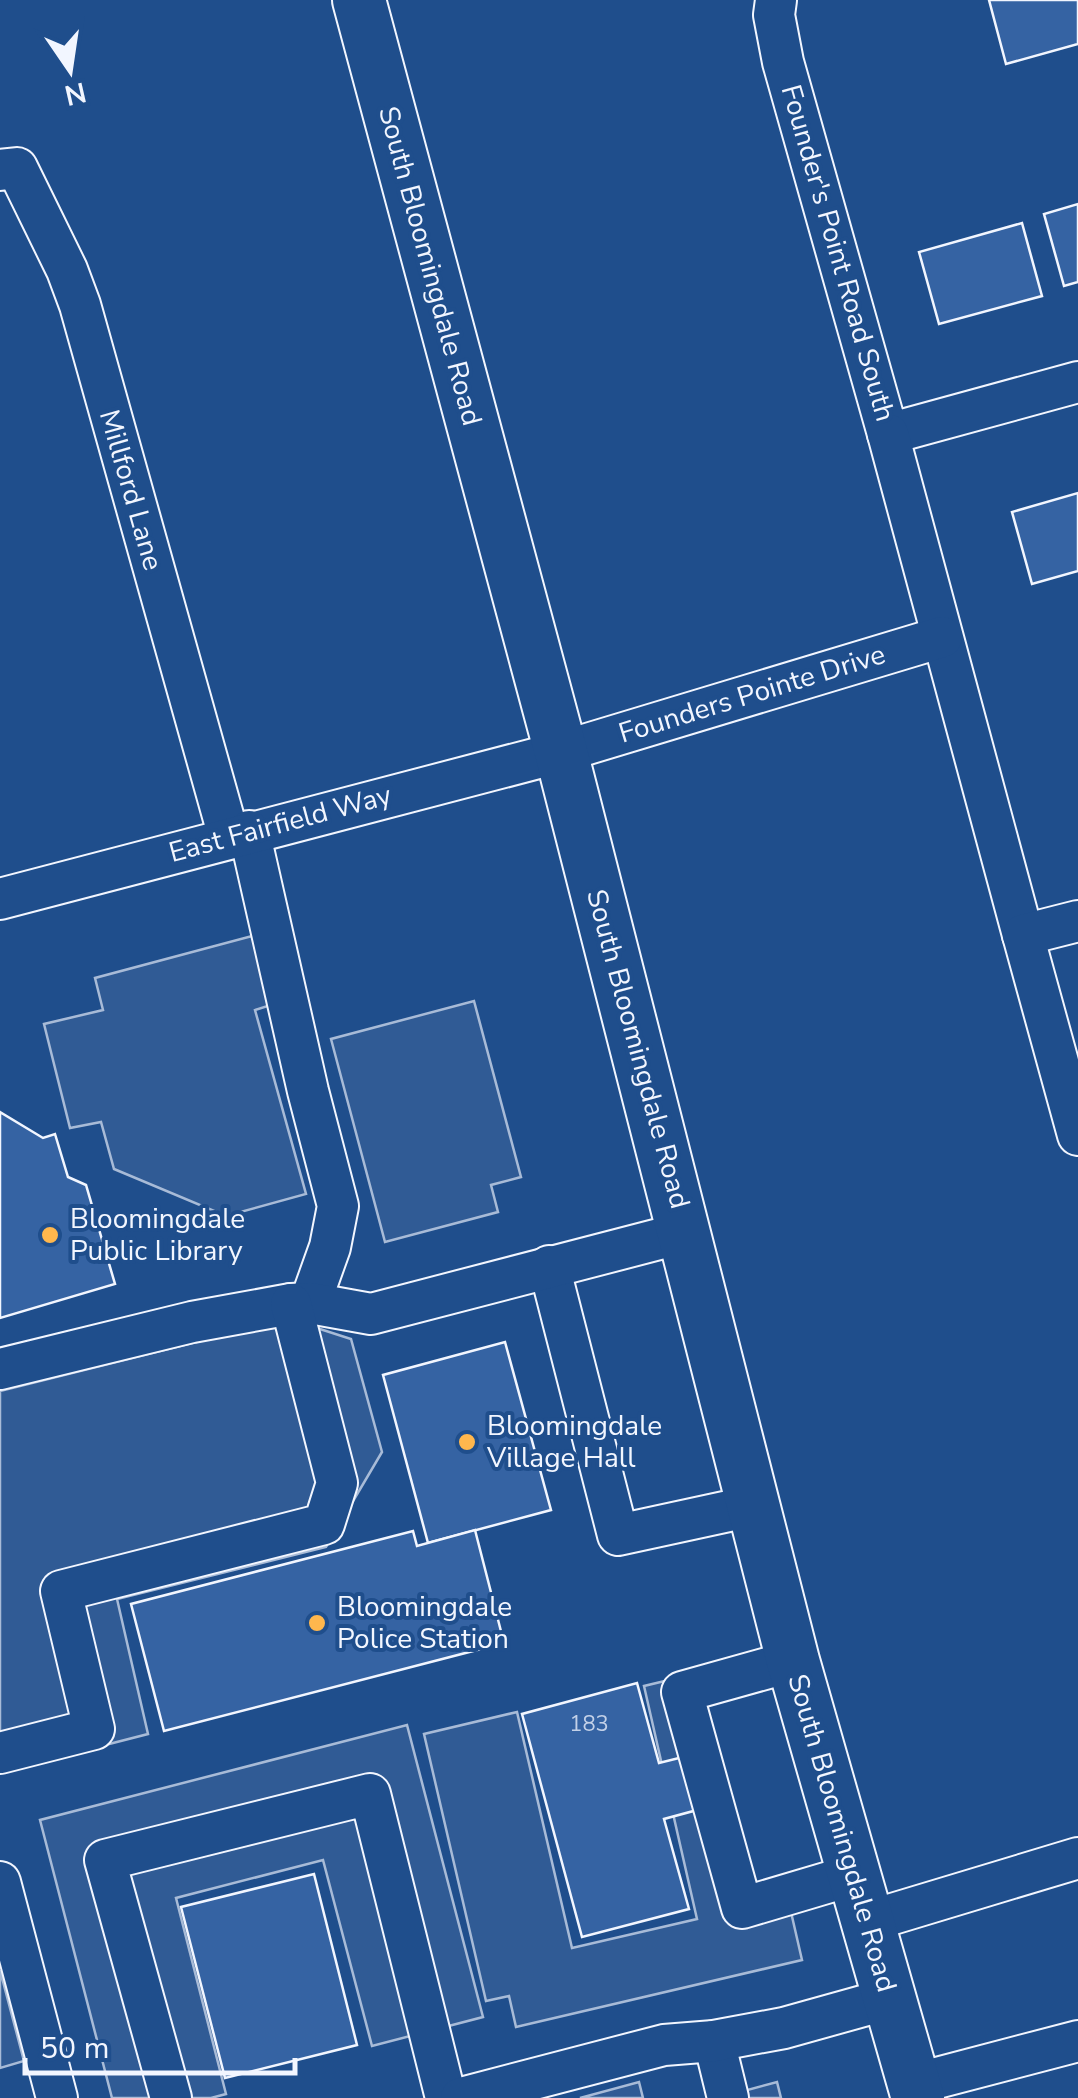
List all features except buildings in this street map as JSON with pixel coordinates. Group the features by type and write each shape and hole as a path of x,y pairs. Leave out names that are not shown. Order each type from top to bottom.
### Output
{"main road":[{"name":"South Bloomingdale Road","path":"359,0 561,752 793,1661 916,2091"}],"street":[{"name":"Founder's Point Road South","path":"776,0 774,15 782,62 888,434 1078,382"},
{"name":"Millford Lane","path":"16,159 68,270 80,305 239,834 338,1206 330,1247 300,1303"},
{"path":"888,434 1078,1136"},
{"name":"Founders Pointe Drive","path":"561,752 942,636"},
{"name":"East Fairfield Way","path":"0,899 561,752"},
{"path":"1023,935 1078,921"},
{"path":"0,1369 192,1322 300,1303 371,1314 686,1232"},
{"path":"550,1266 618,1535 752,1506"},
{"path":"0,1753 94,1730 62,1591 324,1524 337,1483 300,1303"},
{"path":"793,1661 682,1692 742,1908 860,1898 1078,1858"},
{"path":"171,2098 105,1860 370,1794 446,2098"},
{"path":"3,1907 18,2021 56,2098"},
{"path":"462,2098 664,2046 714,2042 784,2028 888,1999"},
{"path":"916,2091 1078,2041"},
{"path":"714,2042 728,2098"}],"shaded area":[{"path":"252,936 271,1005 255,1010 306,1194 226,1216 114,1169 101,1122 70,1128 44,1024 103,1010 95,978"},
{"path":"474,1001 521,1177 491,1185 498,1212 385,1242 331,1039"},
{"path":"289,1319 351,1339 382,1452 326,1547 117,1599 148,1734 0,1772 0,1391"},
{"path":"673,1679 727,1912 788,1899 802,1960 516,2027 509,1996 486,2001 424,1734 517,1712 572,1948 697,1919 644,1686"},
{"path":"407,1725 483,2017 372,2046 323,1860 176,1898 226,2094 211,2098 112,2098 40,1820"},
{"path":"0,1970 24,2061 0,2068"},
{"path":"639,2082 643,2098 580,2098"},
{"path":"777,2082 781,2098 718,2098"}],"place":[{"name":"Bloomingdale Public Library","path":"50,1235"},
{"name":"Bloomingdale Village Hall","path":"467,1442"},
{"name":"Bloomingdale Police Station","path":"317,1623"}]}
